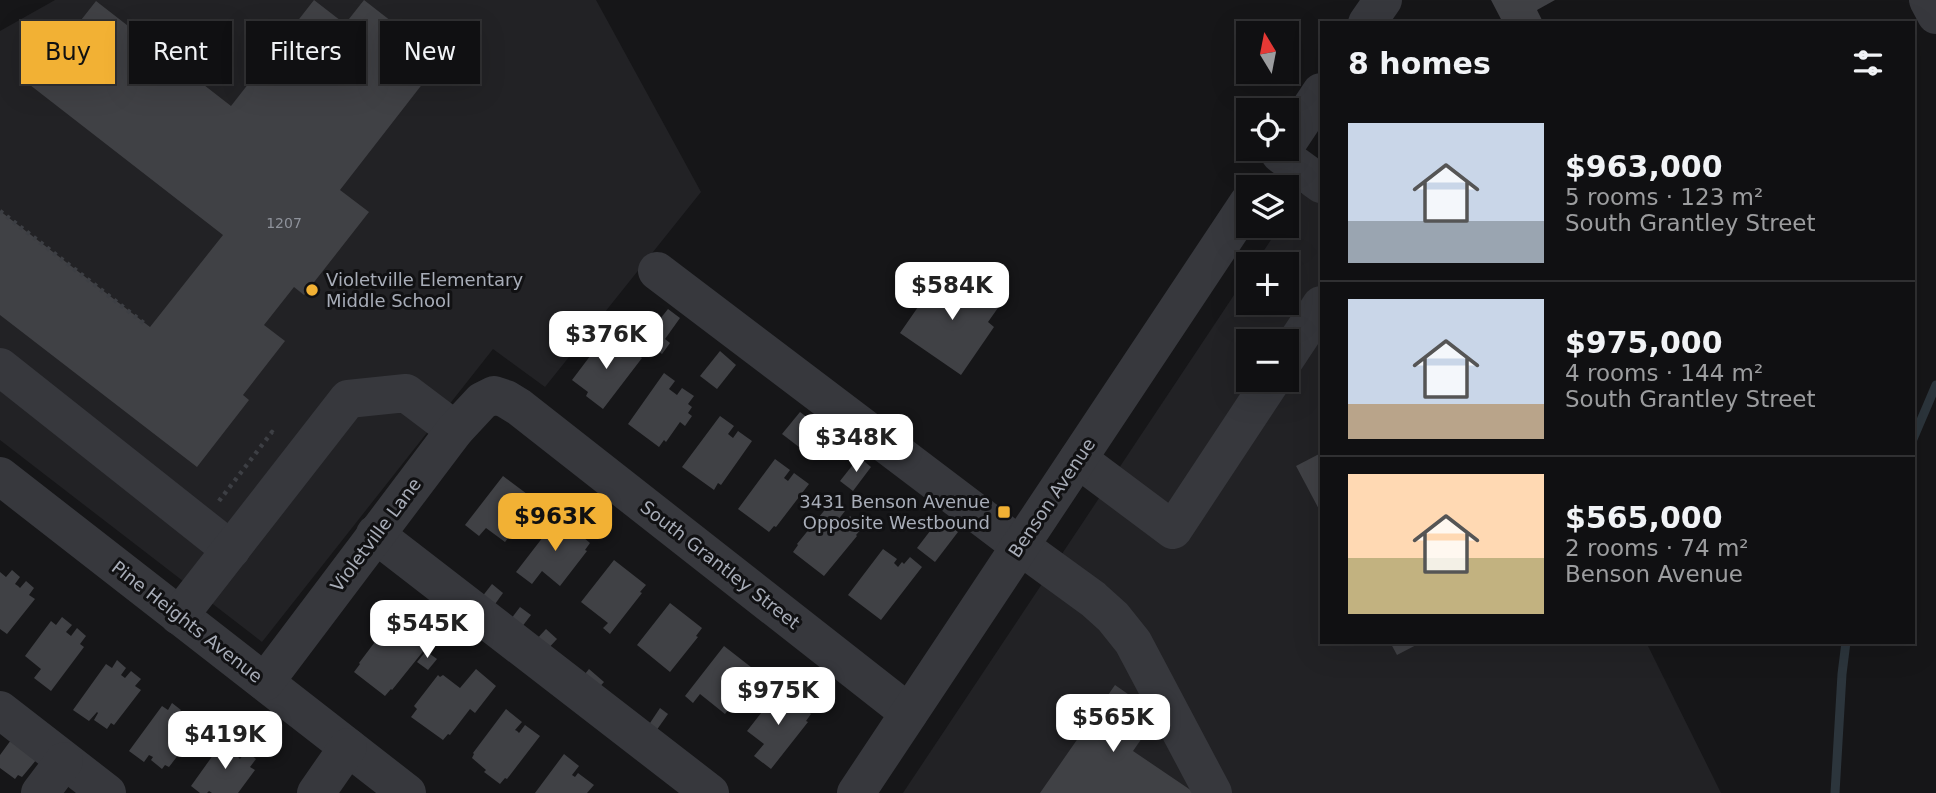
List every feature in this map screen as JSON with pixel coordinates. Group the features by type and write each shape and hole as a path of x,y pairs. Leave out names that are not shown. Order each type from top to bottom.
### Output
{"street":[{"path":"1368,21 1382,0"},
{"path":"1928,0 1936,15"},
{"path":"1299,125 1320,94"},
{"path":"1296,161 1320,183"},
{"name":"Benson Avenue","path":"856,793 1236,221"},
{"path":"657,271 1093,599 1113,617 1133,642 1213,793"},
{"path":"1299,338 1320,307"},
{"path":"0,367 231,550"},
{"path":"1078,459 1172,530 1264,392"},
{"path":"179,616 348,399 406,393 455,430"},
{"name":"Violetville Lane","path":"265,682 455,430 482,401 494,395"},
{"name":"South Grantley Street","path":"494,395 519,407 909,713"},
{"name":"Pine Heights Avenue","path":"0,476 407,793"},
{"path":"375,534 710,793"},
{"path":"0,710 107,793"},
{"path":"316,793 348,747"},
{"path":"40,793 64,761"}],"path":[{"path":"0,211 145,324"},
{"path":"218,501 272,432 306,455"}],"shaded area":[{"name":"Violetville Elementary Middle School","path":"55,0 596,0 701,192 545,387 493,349 262,642 0,440 0,31"},
{"path":"1320,166 1320,644 1647,644 1721,793 903,793 1236,292 1236,315 1299,315 1299,252 1263,252 1272,238 1299,238 1299,197"}],"building":[{"name":"Violetville Elementary Middle School","path":"314,0 341,21 298,21"},
{"name":"Violetville Elementary Middle School","path":"364,0 391,21 380,21 380,84 422,84 340,190 369,212 304,295 294,287 264,325 285,341 243,395 249,400 197,467 0,315 0,211 150,327 223,235 30,85 115,84 115,21 80,21 96,1 129,27 129,84 203,84 231,106 248,84 366,84 366,21 347,21"},
{"path":"1491,0 1555,0 1537,10 1542,21 1502,21"},
{"path":"945,268 1000,305 988,322 994,327 961,375 900,333"},
{"path":"668,309 680,318 665,339 670,343 662,354 652,346 660,335 652,329"},
{"path":"609,331 621,340 615,348 626,357 631,350 642,358 603,409 586,396 588,392 572,380"},
{"path":"720,351 736,365 717,389 700,376"},
{"path":"664,373 675,381 669,389 677,395 682,388 694,396 688,404 692,407 688,413 692,416 685,426 680,422 666,442 664,440 659,447 628,424"},
{"path":"800,412 817,425 799,447 782,434"},
{"path":"720,416 734,426 728,434 733,438 738,431 752,441 721,485 718,483 714,490 682,467"},
{"path":"1320,454 1320,511 1296,466"},
{"path":"859,457 871,467 853,491 840,481"},
{"path":"775,459 790,470 784,478 788,481 794,473 809,484 776,527 769,532 738,509"},
{"path":"503,476 535,500 532,508 505,542 486,528 479,536 465,525"},
{"path":"832,501 845,511 838,520 843,524 850,516 863,527 824,576 793,552"},
{"path":"560,515 590,543 585,550 587,551 560,586 542,571 532,584 516,572"},
{"path":"940,518 958,532 935,562 917,548"},
{"path":"883,549 897,559 894,563 898,567 910,557 922,567 881,620 848,595"},
{"path":"614,560 646,585 610,634 603,628 608,623 581,602"},
{"path":"12,570 20,577 15,584 20,588 26,581 34,588 29,595 35,599 7,634 0,629 0,572 6,577"},
{"path":"492,584 503,593 490,611 478,602"},
{"path":"670,603 702,628 670,672 637,645"},
{"path":"520,607 531,615 518,632 508,623"},
{"path":"62,617 72,625 66,632 71,636 77,628 86,636 80,644 84,647 51,691 34,678 41,669 25,656 51,621 56,625"},
{"path":"390,622 406,634 400,642 404,644 409,637 425,649 385,696 354,672"},
{"path":"546,629 557,639 545,652 534,642"},
{"path":"1391,644 1418,644 1397,655"},
{"path":"724,646 756,671 725,714 700,694 693,703 685,696"},
{"path":"426,651 437,659 428,670 417,662"},
{"path":"117,660 126,668 121,675 125,678 131,671 141,679 135,686 141,690 114,725 111,723 107,729 94,720 97,712 89,721 73,710 106,664 112,668"},
{"path":"476,669 496,686 475,713 470,709 450,735 443,740 411,717 417,709 414,706 438,675 443,675 460,688"},
{"path":"589,669 604,682 595,692 580,680"},
{"path":"1115,685 1158,715 1133,751 1195,793 1040,793"},
{"path":"780,689 811,714 806,721 808,722 771,769 754,756 764,744 747,731"},
{"path":"172,703 181,710 176,718 181,722 187,714 196,721 190,729 195,733 169,767 165,765 162,769 151,760 153,757 149,755 144,762 129,751 162,706 168,710"},
{"path":"660,708 668,714 656,731 648,726"},
{"path":"506,709 522,722 515,730 519,733 525,725 540,736 507,779 500,784 472,758"},
{"path":"11,740 37,759 22,777 18,775 15,779 0,768 0,755"},
{"path":"231,740 242,747 236,755 240,759 246,751 256,759 250,767 255,770 238,793 200,793 191,786 221,744 226,747"},
{"path":"564,754 579,766 572,775 575,777 578,773 594,785 587,793 535,793"}],"waterway":[{"path":"1915,434 1936,385"},
{"path":"1835,793 1846,644"}],"place":[{"name":"Violetville Elementary Middle School","path":"312,290"},
{"name":"3431 Benson Avenue Opposite Westbound","path":"1004,512"}]}
